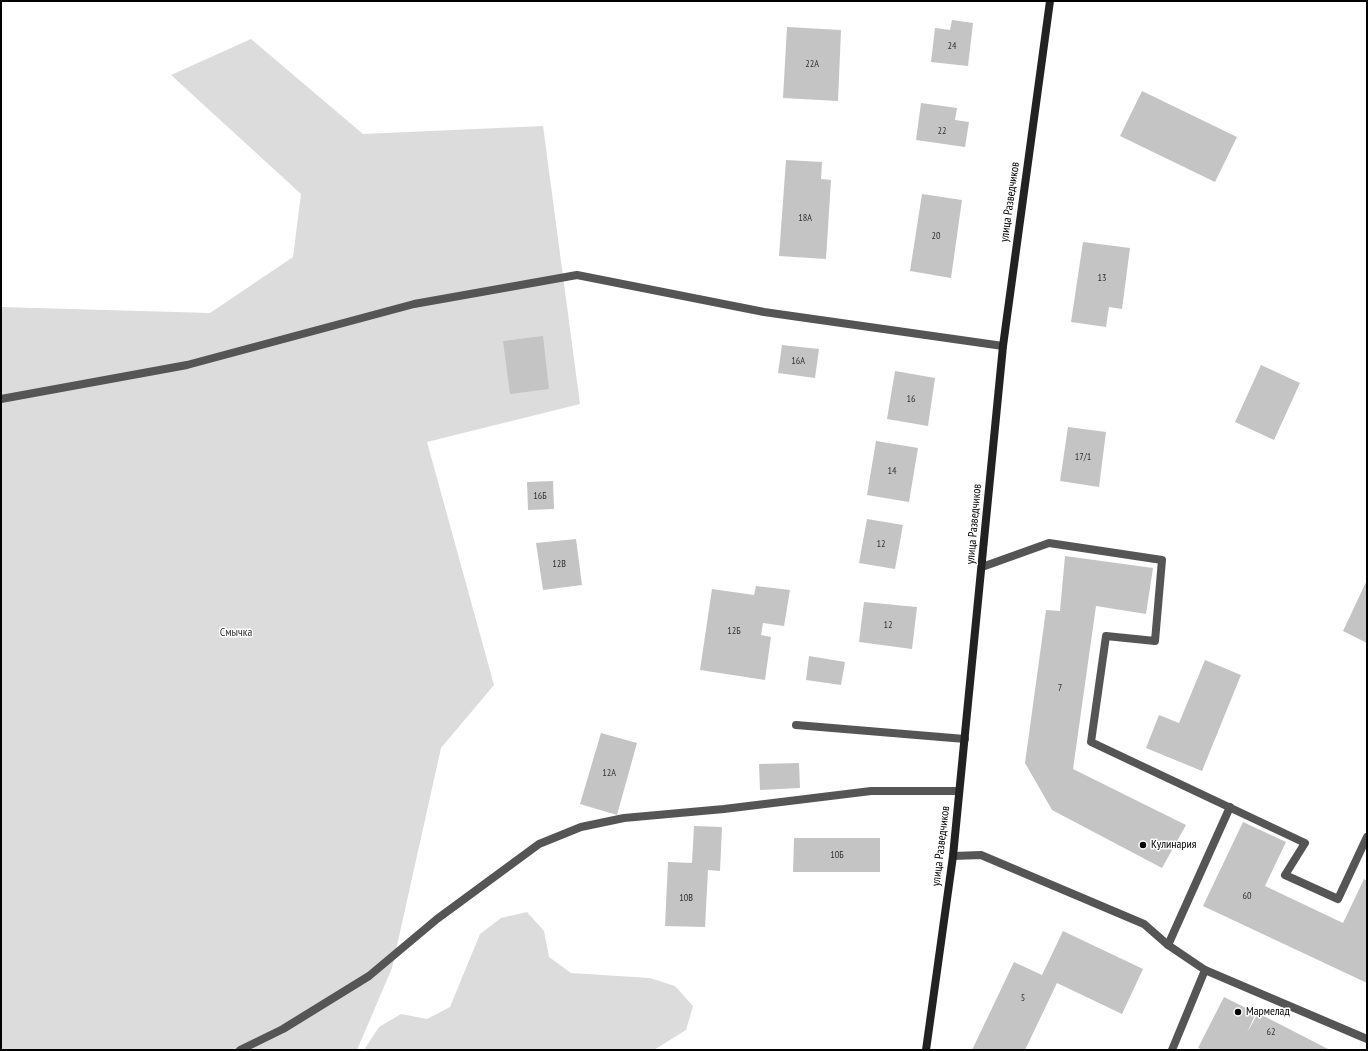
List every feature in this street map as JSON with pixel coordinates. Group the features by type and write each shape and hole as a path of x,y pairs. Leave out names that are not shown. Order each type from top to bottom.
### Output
{"street":[{"name":"улица Разведчиков","path":"926,1050 953,856 1003,346 1050,1"},
{"path":"1,399 187,365 414,304 577,275 764,312 1003,346"},
{"path":"982,567 1049,543 1162,560 1155,641 1106,636 1091,742 1305,843 1286,875 1338,899 1367,837"},
{"path":"796,725 965,738"},
{"path":"240,1050 283,1029 369,976 437,919 539,844 581,827 624,818 724,809 871,791 959,791"},
{"path":"1168,945 1230,807"},
{"path":"953,856 981,855 1144,924 1168,945 1205,970 1367,1039"},
{"path":"1172,1050 1205,970"}],"green space":[{"name":"Смычка","path":"251,39 363,134 543,126 580,404 427,442 494,685 441,748 392,968 357,1050 1,1050 1,307 210,313 293,257 301,194 171,75"},
{"path":"527,912 544,931 549,957 571,973 650,978 675,986 693,1006 686,1030 654,1050 364,1050 379,1027 401,1014 427,1019 450,1007 480,934 501,918"}],"building":[{"path":"952,20 973,23 968,66 931,62 935,28 950,30"},
{"path":"787,27 841,30 838,101 783,98"},
{"path":"1142,91 1237,137 1215,182 1120,136"},
{"path":"921,103 957,108 955,120 969,122 965,147 916,140"},
{"path":"786,160 822,162 821,179 831,180 826,259 779,256"},
{"path":"922,194 962,200 951,278 910,271"},
{"path":"1083,242 1130,248 1122,309 1109,307 1106,327 1071,322"},
{"path":"543,336 549,389 510,394 503,341"},
{"path":"782,345 819,349 815,378 778,373"},
{"path":"1261,365 1300,383 1274,440 1235,422"},
{"path":"895,371 935,378 928,426 887,419"},
{"path":"1068,427 1106,432 1099,487 1060,481"},
{"path":"876,441 918,448 909,502 867,495"},
{"path":"553,481 554,509 528,510 527,482"},
{"path":"867,519 903,525 895,569 859,563"},
{"path":"576,539 582,585 543,590 536,543"},
{"path":"1065,556 1153,568 1146,614 1096,606 1073,769 1186,825 1162,868 1052,810 1025,763 1046,610 1060,611"},
{"path":"1367,580 1367,643 1343,631"},
{"path":"756,586 790,590 784,626 763,623 761,635 771,637 765,680 700,670 712,589 754,595"},
{"path":"864,602 917,607 912,649 859,642"},
{"path":"809,656 845,662 841,685 806,680"},
{"path":"1205,660 1241,675 1202,771 1146,748 1159,715 1179,723"},
{"path":"601,733 637,743 617,815 580,804"},
{"path":"799,763 800,788 760,790 759,764"},
{"path":"1243,822 1286,842 1265,886 1343,923 1364,879 1367,881 1367,983 1203,906"},
{"path":"694,826 722,827 720,871 708,870 705,927 665,926 668,862 692,863"},
{"path":"794,838 880,838 880,872 793,872"},
{"path":"1063,931 1143,969 1122,1014 1057,983 1025,1050 972,1050 1014,962 1042,975"},
{"path":"1224,997 1256,1013 1247,1033 1258,1013 1330,1050 1203,1050 1198,1048"}],"place":[{"name":"Кулинария","path":"1143,845"},
{"name":"Мармелад","path":"1238,1012"}]}
